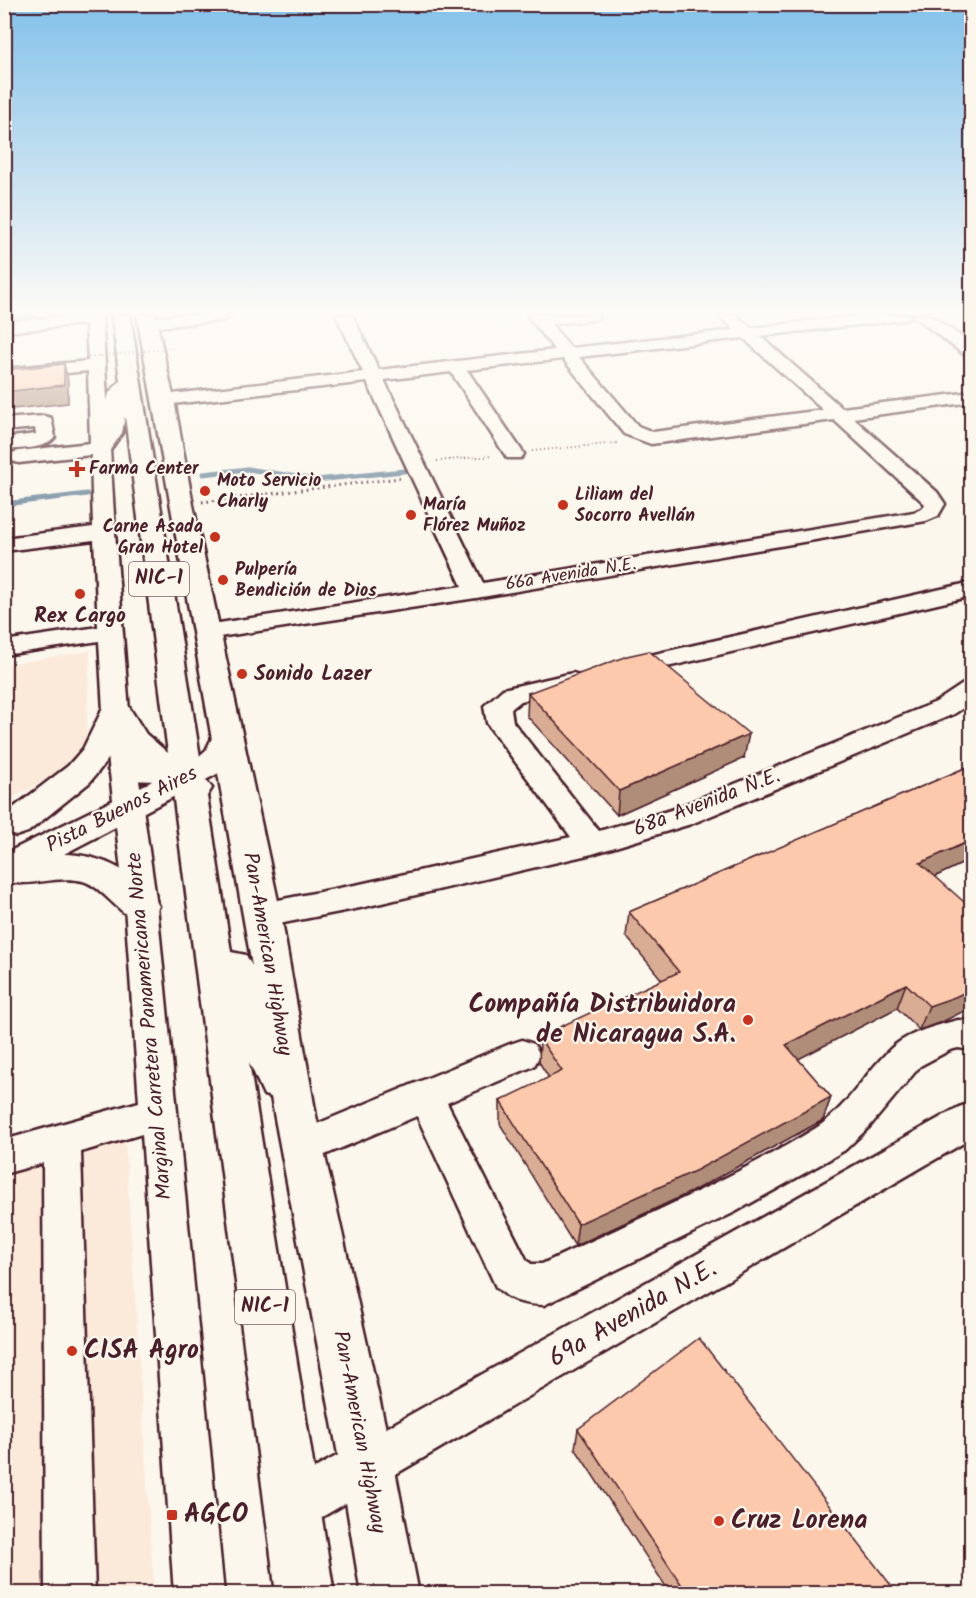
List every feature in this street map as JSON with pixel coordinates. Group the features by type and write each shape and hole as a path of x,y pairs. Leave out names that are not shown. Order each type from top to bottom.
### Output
{"main road":[{"path":"100,448 111,433 119,393 123,390"},
{"name":"NIC-1","path":"133,390 305,1593"},
{"name":"Pan-American Highway","path":"162,390 181,505 263,915 298,1132 367,1465 390,1593"},
{"path":"116,711 132,739 149,755 187,777 204,797 238,995 298,1132"},
{"path":"10,827 79,774 98,753 116,711"},
{"name":"Pista Buenos Aires","path":"4,870 207,767 219,755 226,737"},
{"path":"124,771 158,770 187,777"},
{"name":"Pista Buenos Aires","path":"10,827 124,771"},
{"path":"4,877 20,871 64,866 100,872 121,886 141,906"}],"street":[{"name":"Marginal Carretera Panamericana Norte","path":"94,390 100,448 116,711 141,906 199,1593"},
{"path":"164,400 263,390"},
{"path":"379,390 476,591"},
{"path":"471,390 514,454"},
{"path":"597,390 631,430 651,438 839,416 972,397"},
{"path":"810,390 839,416"},
{"name":"66a Avenida N.E.","path":"206,632 476,591 920,517 931,512 935,504 930,496 839,416"},
{"path":"4,425 24,423 24,442 4,444"},
{"path":"4,459 100,448"},
{"path":"4,545 104,532"},
{"path":"592,843 500,723 497,706 512,695 972,589"},
{"path":"4,648 110,632"},
{"name":"68a Avenida N.E.","path":"263,915 360,896 592,843 681,817 945,708 972,690"},
{"path":"426,1098 511,1273 523,1284 544,1285 721,1198 821,1145 857,1115 908,1055 942,1038 958,1034 972,1036"},
{"path":"298,1132 426,1098 522,1055"},
{"path":"4,1157 159,1113"},
{"name":"69a Avenida N.E.","path":"293,1507 972,1119"},
{"path":"62,1141 70,1593"}],"path":[{"path":"212,501 419,472"}],"shaded area":[{"path":"90,651 86,739 66,769 5,802 5,665"},
{"name":"CISA Agro","path":"123,1112 154,1593 5,1594 5,1142"}],"building":[{"path":"4,390 25,390 4,392"},
{"path":"649,651 749,734 619,791 528,693 627,656"},
{"name":"Compañía Distribuidora de Nicaragua S.A.","path":"972,765 972,840 920,863 972,909 972,989 929,1006 906,984 786,1045 831,1097 697,1170 578,1224 500,1101 562,1071 540,1039 542,1035 679,972 629,912"},
{"name":"Cruz Lorena","path":"699,1338 897,1593 687,1593 578,1429"}],"waterway":[{"path":"203,474 248,469"},
{"path":"248,469 316,480 404,471"},
{"path":"4,504 87,494"}],"place":[{"name":"Farma Center","path":"77,469"},
{"name":"Moto Servicio Charly","path":"205,491"},
{"name":"Liliam del Socorro Avellán","path":"563,505"},
{"name":"María Flórez Muñoz","path":"411,515"},
{"name":"Carne Asada Gran Hotel","path":"215,537"},
{"name":"Pulpería Bendición de Dios","path":"223,580"},
{"name":"Rex Cargo","path":"80,594"},
{"name":"Sonido Lazer","path":"242,674"},
{"name":"Compañía Distribuidora de Nicaragua S.A.","path":"748,1020"},
{"name":"CISA Agro","path":"72,1351"},
{"name":"AGCO","path":"172,1515"},
{"name":"Cruz Lorena","path":"719,1521"}]}
